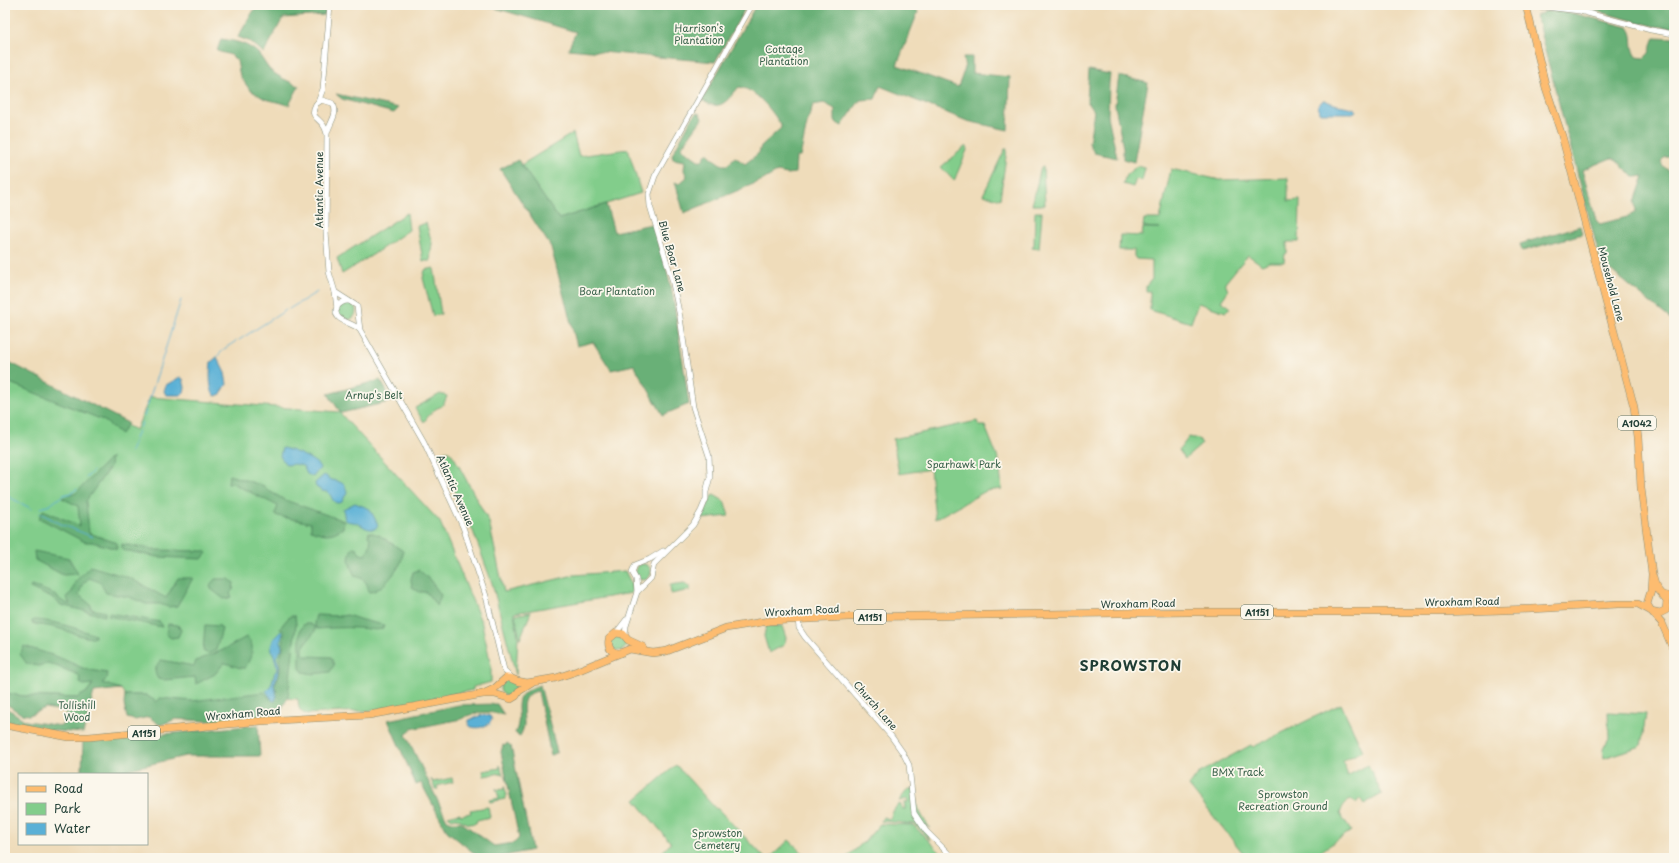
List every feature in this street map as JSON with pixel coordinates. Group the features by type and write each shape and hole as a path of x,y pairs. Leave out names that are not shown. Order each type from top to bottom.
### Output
{"main road":[{"name":"Mousehold Lane","path":"1527,5 1546,88 1568,158 1634,407 1638,437 1641,488 1652,574 1652,586 1647,604 1652,612"},
{"name":"Mousehold Lane","path":"1652,574 1656,588 1663,594 1667,601 1666,623 1674,641"},
{"path":"1649,596 1656,593 1663,594 1674,599 1666,609 1660,613 1652,612"},
{"name":"Wroxham Road","path":"1622,604 1633,602 1649,596"},
{"name":"Wroxham Road","path":"5,725 69,737 113,736 261,720 369,715 483,694 511,699 516,696 519,691 533,683 563,676 630,649 653,653 660,652 732,626 769,621 848,617 1186,612 1442,612 1543,609 1622,604 1638,604 1652,612"},
{"path":"1652,612 1662,623 1674,651"},
{"path":"616,633 641,646 660,652"},
{"name":"Wroxham Road","path":"595,662 609,648 609,639 616,633"},
{"path":"623,652 629,645 627,638"},
{"name":"Wroxham Road","path":"609,648 613,652 623,652"},
{"name":"Wroxham Road","path":"483,694 506,678 533,683"},
{"path":"515,680 519,685 519,691"},
{"path":"499,684 498,690 502,697"}],"street":[{"name":"Atlantic Avenue","path":"327,134 321,122 317,120 313,114 314,108 323,89 330,5"},
{"name":"Blue Boar Lane","path":"616,633 629,614 637,592 650,578 654,564 693,525 706,499 706,492 710,482 708,449 693,407 672,279 650,206 649,194 655,176 752,5"},
{"path":"1527,5 1580,11 1651,30 1674,34"},
{"name":"Atlantic Avenue","path":"323,89 327,101 333,105 335,109 334,117 331,120 327,134 326,232 329,272 335,292 338,318 360,330"},
{"path":"318,102 327,101"},
{"path":"321,122 331,120"},
{"name":"Atlantic Avenue","path":"335,292 357,306 360,330 424,442 458,515 486,596 504,670"},
{"path":"337,309 342,302 349,301"},
{"path":"347,322 354,320 358,316"},
{"name":"Blue Boar Lane","path":"637,592 636,579 633,576 633,568 637,563 650,559 672,546"},
{"path":"642,562 648,564 652,569"},
{"path":"636,579 639,581 647,581"},
{"name":"Blue Boar Lane","path":"627,638 629,614"},
{"name":"Church Lane","path":"798,620 799,628 805,637 891,736 903,753 909,765 914,813 926,831 953,858"},
{"path":"499,684 504,670 515,680"}],"green space":[{"path":"257,5 326,5 325,15 283,18 264,53 251,42 238,37"},
{"name":"Harrison's Plantation","path":"485,5 747,5 715,62 568,49 576,32"},
{"name":"Cottage Plantation","path":"756,5 913,5 918,12 897,65 958,87 965,68 963,57 972,57 972,73 1010,77 1008,130 967,121 880,86 875,99 860,100 842,126 835,122 835,109 824,103 813,105 808,119 800,157 796,157 795,173 787,174 777,172 763,180 684,213 675,182 679,184 687,177 684,170 685,161 673,159 672,155 693,116 697,113 700,114 702,119 681,148 701,162 707,153 725,165 731,162 735,157 745,164 759,153 761,146 781,128 781,125 768,107 757,96 745,89 739,87 727,100 719,105 709,104 702,100"},
{"path":"1573,5 1674,5 1674,28 1654,26"},
{"path":"1546,11 1567,12 1628,27 1632,34 1633,49 1637,57 1644,58 1649,53 1655,37 1674,38 1674,156 1664,158 1661,161 1663,166 1674,175 1674,322 1608,268 1603,270 1536,16","holes":["1611,158 1632,175 1637,177 1644,176 1635,202 1636,212 1627,217 1600,224 1596,220 1582,170"]},
{"path":"221,39 250,47 258,53 272,72 299,86 289,105 265,99 250,90 240,76 237,61 231,55 217,51"},
{"path":"1089,70 1110,74 1108,116 1117,158 1094,153 1089,143 1094,111 1087,101"},
{"path":"1119,76 1148,83 1134,162 1123,159 1123,148 1115,105"},
{"path":"336,94 399,108 394,113 342,99"},
{"path":"573,133 579,156 628,149 641,193 559,219 521,165"},
{"path":"966,146 967,150 954,181 941,167"},
{"path":"1005,149 1007,149 1000,199 983,195"},
{"name":"Boar Plantation","path":"518,160 559,219 606,204 614,232 652,224 665,263 673,297 689,404 663,415 634,365 611,370 593,342 577,346 551,247 500,169"},
{"path":"1137,166 1145,168 1142,181 1136,179 1133,187 1123,184 1126,175"},
{"path":"1041,167 1043,167 1045,205 1032,205"},
{"path":"1171,169 1220,180 1288,178 1288,201 1300,200 1299,242 1287,242 1287,253 1285,254 1284,262 1269,262 1262,265 1248,255 1225,283 1228,291 1221,301 1230,307 1226,312 1198,303 1191,323 1150,310 1150,291 1146,291 1146,286 1152,279 1152,260 1136,259 1134,256 1134,250 1119,250 1120,235 1142,236 1143,228 1160,228 1143,227 1144,219 1160,219"},
{"path":"1035,212 1042,212 1039,249 1032,248 1034,245"},
{"path":"407,213 409,230 342,274 337,258"},
{"path":"426,223 432,243 430,261 423,261 417,226"},
{"path":"1580,226 1582,234 1522,251 1520,244"},
{"path":"434,268 441,314 433,316 423,278 425,270"},
{"path":"347,302 353,305 356,311 353,317 347,320 341,317 338,311 341,305"},
{"path":"5,360 128,423 121,434 103,420 5,381"},
{"path":"5,366 136,430 150,397 339,412 440,522 482,624 491,665 491,682 473,687 473,690 378,710 306,714 300,710 298,699 281,698 280,702 172,715 146,695 125,695 121,689 91,686 87,692 77,698 24,696 5,693"},
{"name":"Arnup's Belt","path":"380,380 393,401 341,413 328,394"},
{"path":"440,394 447,396 444,404 432,412 424,422 415,408"},
{"name":"Sparhawk Park","path":"977,421 980,426 985,426 999,461 1002,489 986,491 935,519 930,469 899,474 893,439"},
{"path":"1189,437 1199,439 1202,444 1185,459 1179,450"},
{"path":"449,451 454,457 489,522 504,592 574,575 625,571 631,583 632,593 514,613 518,636 516,675 492,583 473,531 438,454"},
{"path":"111,457 110,467 86,501 89,533 117,543 117,549 92,542 85,542 39,518 43,510 80,526 78,506 62,498 76,493"},
{"path":"229,475 264,486 269,491 285,500 344,521 343,528 335,532 324,534 311,530 311,523 278,516 275,514 278,506 232,483 228,483"},
{"path":"714,495 724,501 729,516 702,519 711,497"},
{"path":"369,532 379,535 403,551 401,563 391,577 378,589 369,592 365,581 355,576 350,565 349,558 353,547 357,548 360,554 365,555 370,543 368,536"},
{"path":"122,544 157,550 204,551 207,553 202,559 158,557 122,550"},
{"path":"34,551 69,558 78,574 63,575 35,560"},
{"path":"643,564 650,569 651,572 646,579 643,580 636,575 635,572 640,565"},
{"path":"90,566 130,578 166,598 178,578 193,578 177,606 168,607 160,604 146,604 129,597 106,593 100,582 89,578 82,585 79,595 91,605 91,609 105,612 105,616 61,605 54,599 30,588 31,586 47,591 64,602 70,604 66,597 72,592 75,582"},
{"path":"419,570 430,580 441,595 437,606 426,592 419,592 412,587 411,579 413,572"},
{"path":"215,579 229,579 234,583 233,590 230,593 232,597 224,599 211,589 210,585"},
{"path":"684,583 690,586 690,590 671,594 670,585"},
{"path":"531,612 520,639 515,615"},
{"path":"109,613 160,622 162,627 108,616"},
{"path":"316,615 347,615 384,625 382,629 379,630 361,628 317,629 314,623"},
{"path":"290,616 295,616 296,624 288,697 280,712 272,718 222,722 176,719 160,725 149,717 135,720 127,718 124,704 125,695 146,695 157,702 160,698 192,701 264,692 273,701 277,692 274,686 280,673 279,658 284,642 284,631 280,629"},
{"path":"35,620 65,625 95,635 95,637 83,636 50,626 37,625 32,623 32,621"},
{"path":"168,624 178,625 181,630 178,637 171,638 166,634"},
{"path":"304,624 310,624 315,627 315,631 303,647 303,653 306,656 331,657 334,665 330,672 313,674 303,672 300,668 300,631"},
{"path":"205,625 220,626 222,629 216,650 208,654 203,651"},
{"path":"766,626 782,626 786,638 784,645 769,653 764,636"},
{"path":"619,635 626,640 627,643 622,650 619,651 612,646 611,643 616,636"},
{"path":"246,637 251,643 252,651 245,668 224,663 215,674 196,684 195,677 164,680 158,679 156,676 155,669 161,660 194,666 196,661 223,650"},
{"name":"Tollishill Wood","path":"24,646 58,657 85,669 107,673 108,678 102,683 121,689 94,692 83,733 47,730 5,722 5,707 26,721 62,726 67,713 65,711 45,708 29,715 21,714 5,703 5,693 24,696 77,698 87,692 93,684 84,685 80,683 79,675 48,663 39,666 27,664 20,654"},
{"path":"508,680 515,685 516,688 511,695 508,696 501,691 500,688 505,681"},
{"path":"540,685 557,752 551,756 538,691 527,696 525,699 523,708 523,728 520,736 515,733 518,726 519,700 522,694 529,689"},
{"path":"497,704 504,715 487,712 471,714 461,719 411,729 406,735 447,820 452,822 461,822 494,846 514,843 519,838 501,752 503,745 505,746 507,743 511,746 532,850 495,858 480,858 447,831 421,783 416,785 388,720 459,705"},
{"name":"Sprowston Recreation Ground","path":"1341,704 1363,751 1342,761 1347,772 1347,776 1368,765 1382,794 1364,804 1360,798 1356,803 1351,800 1345,804 1340,814 1351,831 1311,858 1247,858 1189,786 1198,774 1251,745 1253,747"},
{"path":"1608,712 1646,714 1641,746 1604,758 1603,749 1609,738"},
{"path":"258,725 260,756 185,756 113,773 82,772 83,740 124,738"},
{"path":"500,765 503,775 501,773 484,776 483,771 500,768"},
{"name":"Sprowston Cemetery","path":"676,765 716,809 717,808 765,858 660,858 658,856 671,843 635,800"},
{"path":"452,778 453,782 437,786 438,789 435,789 431,779 433,782"},
{"path":"504,786 507,795 505,799 490,802 489,800 499,798 496,788 498,790 504,789"},
{"path":"908,789 914,789 919,810 930,828 924,825 930,840 915,824 881,821 883,817 890,819 895,808 900,804 903,809 905,809 904,803 908,802 907,799 899,801"},
{"path":"488,807 490,817 477,820 476,823 469,824 456,818 452,819 448,816 460,813 460,815 471,813 470,810"},
{"path":"880,824 913,825 946,858 846,858 865,841"},
{"path":"789,840 808,858 770,858"}],"water":[{"path":"1323,100 1355,109 1356,111 1353,113 1320,113 1318,106"},
{"path":"217,357 225,373 227,384 221,394 216,396 213,394 210,383 210,374 211,362"},
{"path":"180,377 183,379 185,387 184,393 181,395 166,395 164,391 166,385"},
{"path":"282,448 291,450 309,458 320,468 313,477 307,474 303,466 295,464 286,465 280,456"},
{"path":"324,475 331,480 342,483 345,486 347,492 342,502 334,502 328,492 322,491 316,487 315,483"},
{"path":"355,503 370,509 378,525 375,529 368,529 357,523 345,520 343,509"},
{"path":"281,631 283,633 281,640 282,649 276,657 279,665 279,671 274,685 277,696 275,701 273,701 266,691 271,685 275,672 278,669 271,647 274,638"},
{"path":"482,715 490,716 492,720 482,727 476,728 469,726 469,720"}],"waterway":[{"path":"289,309 317,292"},
{"path":"144,416 181,300"},
{"path":"239,340 286,310"},
{"path":"217,357 224,349 236,341"},
{"path":"140,428 143,419"},
{"path":"130,452 138,431"},
{"path":"86,478 93,471"},
{"path":"41,508 50,505 63,495 71,493 77,489"},
{"path":"5,495 32,509"},
{"path":"40,513 63,525 93,537"}],"district":[{"name":"SPROWSTON","path":"1131,665"}],"park label":[{"name":"BMX Track","path":"1238,771"}]}
